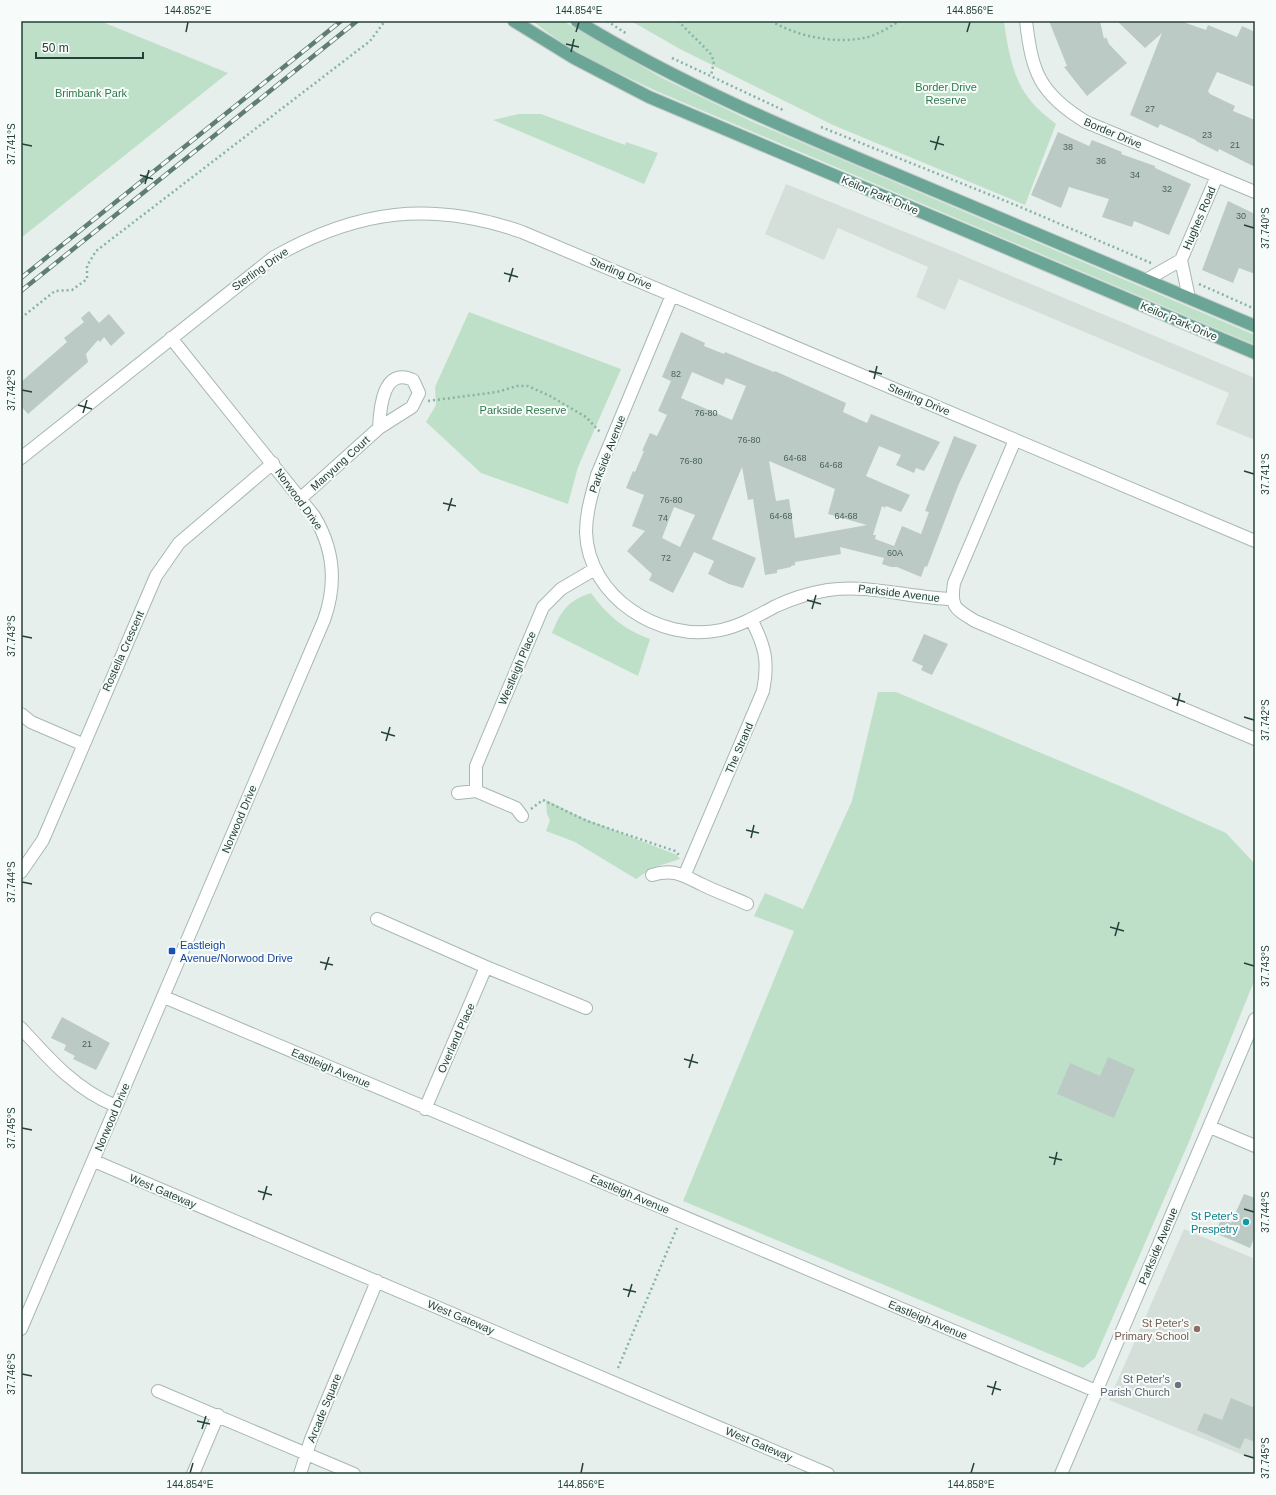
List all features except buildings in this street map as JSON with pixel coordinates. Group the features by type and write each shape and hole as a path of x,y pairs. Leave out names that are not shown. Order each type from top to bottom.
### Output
{"main road":[{"name":"Keilor Park Drive","path":"514,21 574,58 649,97 1255,353"},
{"path":"577,21 648,62 739,107 1255,326"}],"street":[{"name":"Border Drive","path":"1026,21 1029,52 1037,74 1048,93 1066,110 1086,122 1255,192"},
{"name":"Hughes Road","path":"1189,298 1181,260 1217,176"},
{"name":"Sterling Drive","path":"21,458 257,268 295,245 352,222 399,214 445,214 467,217 506,226 1255,541"},
{"name":"Hughes Road","path":"1146,280 1181,260"},
{"name":"Parkside Avenue","path":"672,295 597,475 589,505 586,532 594,569 609,590 628,609 648,621 674,630 699,632 721,630 751,619 802,595 834,590 868,589 926,598 952,599"},
{"name":"Norwood Drive","path":"21,1329 24,1312 94,1161 328,608 332,592 332,561 322,529 301,498 171,338"},
{"name":"Manyung Court","path":"301,498 379,428"},
{"name":"Parkside Avenue","path":"1015,440 954,583 952,599 956,608 975,621 1255,739"},
{"name":"Rostella Crescent","path":"21,872 43,840 82,744 156,576 179,544 273,463"},
{"name":"Westleigh Place","path":"476,791 476,766 542,607 561,588 594,569"},
{"name":"The Strand","path":"685,874 763,691 767,672 764,649 751,619"},
{"path":"21,714 26,722 82,744"},
{"path":"458,792 476,791 516,808 522,816"},
{"path":"652,875 664,871 685,874 702,885 747,904"},
{"path":"377,919 486,967 586,1008"},
{"name":"Overland Place","path":"425,1109 486,967"},
{"name":"Eastleigh Avenue","path":"164,997 425,1109 1096,1391"},
{"name":"Parkside Avenue","path":"1063,1474 1096,1391 1255,1019"},
{"path":"21,1028 61,1072 85,1090 116,1106"},
{"path":"1210,1127 1255,1146"},
{"name":"West Gateway","path":"94,1161 828,1474"},
{"name":"Arcade Square","path":"158,1391 306,1453 377,1281"},
{"path":"193,1474 218,1415"},
{"path":"300,1474 306,1453 354,1474"}],"path":[{"path":"21,318 55,291 72,290 86,279 87,266 96,251 370,41 385,21"},
{"path":"608,21 632,36"},
{"path":"678,21 710,53 714,61 711,76"},
{"path":"770,21 808,36 838,40 865,38 900,21"},
{"path":"671,57 788,112"},
{"path":"816,125 1018,206 1154,264"},
{"path":"1199,283 1205,288 1255,309"},
{"path":"432,402 451,397 497,392 517,386 528,386 550,396 586,417 599,431"},
{"path":"543,800 587,821 654,845 676,851 680,856"},
{"path":"618,1368 677,1226"}],"shaded area":[{"path":"786,184 952,251 1255,378 1255,440 1216,424 1229,393 959,279 945,310 916,297 928,267 838,228 824,260 765,234"},
{"name":"St Peter's Primary School","path":"1184,1229 1255,1259 1255,1460 1109,1400"}],"green space":[{"name":"Brimbank Park","path":"21,21 100,21 228,73 21,238"},
{"path":"533,21 563,21 662,78 753,122 1255,335 1255,345 654,90 576,51 561,42"},
{"name":"Border Drive Reserve","path":"631,21 1004,21 1013,68 1020,85 1035,106 1056,124 1025,205 833,125 680,49"},
{"path":"519,114 541,114 625,145 626,142 658,153 644,184 493,120"},
{"name":"Parkside Reserve","path":"469,312 621,369 578,467 568,504 481,473 426,422 436,405 435,387"},
{"path":"591,593 603,608 617,621 632,631 650,639 638,676 552,633 562,613 570,603"},
{"path":"878,692 896,692 1134,792 1226,833 1255,864 1255,979 1188,1144 1095,1358 1083,1368 683,1201 794,931 754,916 765,893 803,909 852,801"},
{"path":"546,800 583,818 677,855 680,859 652,868 636,879 575,842 546,831 550,820 547,814"}],"railway":[{"path":"21,278 341,21"},
{"path":"21,291 357,21"}],"place":[{"name":"Eastleigh Avenue/Norwood Drive","path":"172,951"},
{"name":"St Peter's Prespetry","path":"1246,1222"},
{"name":"St Peter's Primary School","path":"1197,1329"},
{"name":"St Peter's Parish Church","path":"1178,1385"}]}
